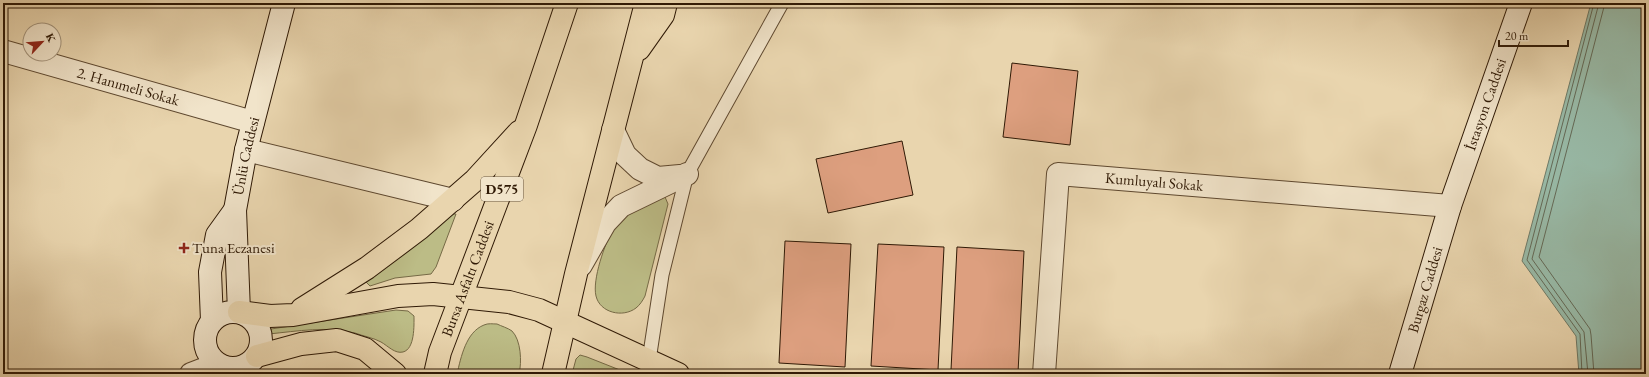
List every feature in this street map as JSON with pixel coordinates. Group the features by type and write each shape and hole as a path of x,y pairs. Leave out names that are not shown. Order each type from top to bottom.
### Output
{"highway":[{"name":"Bursa Asfaltı Caddesi","path":"435,374 440,352 526,125 567,3"},
{"path":"553,374 576,274 646,3"},
{"path":"631,61 663,15 666,3"},
{"path":"293,315 366,268 419,229 475,180 526,125"},
{"path":"239,312 270,316 293,315 398,296 433,294 509,302 539,310 565,321 678,374"},
{"path":"257,356 301,344 338,340 365,349 395,374"}],"street":[{"name":"Ünlü Caddesi","path":"239,312 235,210 246,150 284,3"},
{"name":"İstasyon Caddesi","path":"1450,206 1520,3"},
{"name":"2. Hanımeli Sokak","path":"3,51 253,122"},
{"path":"613,130 625,155 640,169 658,178 687,174"},
{"path":"246,150 453,200"},
{"path":"576,274 605,223 621,206 687,174"},
{"name":"Kumluyalı Sokak","path":"1044,374 1058,174 1450,206"},
{"name":"Burgaz Caddesi","path":"1400,374 1450,206"},
{"path":"212,320 210,272 217,235 235,210"},
{"path":"191,374 243,367 257,356 262,338 259,329 254,321 247,315 239,312 229,312 212,320 206,329 204,338 205,348 209,357 228,369"}],"lane":[{"path":"649,360 662,275 687,174 782,3"}],"green space":[{"path":"659,194 665,197 668,204 645,296 639,305 631,311 619,313 607,310 598,302 595,289 600,262 610,235 616,225 629,212"},
{"path":"449,214 456,214 436,267 431,274 395,278 370,286 365,281"},
{"path":"396,310 408,311 414,316 412,342 407,350 403,352 394,351 375,339 344,331 323,329 269,334 271,329"},
{"path":"486,324 497,324 512,331 515,335 519,345 519,374 457,374 465,346 473,333 478,328"},
{"path":"580,355 630,374 572,374 576,359"}],"water":[{"path":"1591,3 1646,3 1646,374 1579,374 1576,336 1522,261"}],"building":[{"path":"1012,63 1078,71 1070,145 1003,137"},
{"path":"902,141 913,195 828,213 816,159"},
{"path":"785,241 851,244 845,367 779,363"},
{"path":"878,244 944,247 938,370 871,366"},
{"path":"957,247 1024,251 1018,373 951,370"}],"place":[{"name":"Tuna Eczanesi","path":"184,248"}]}
